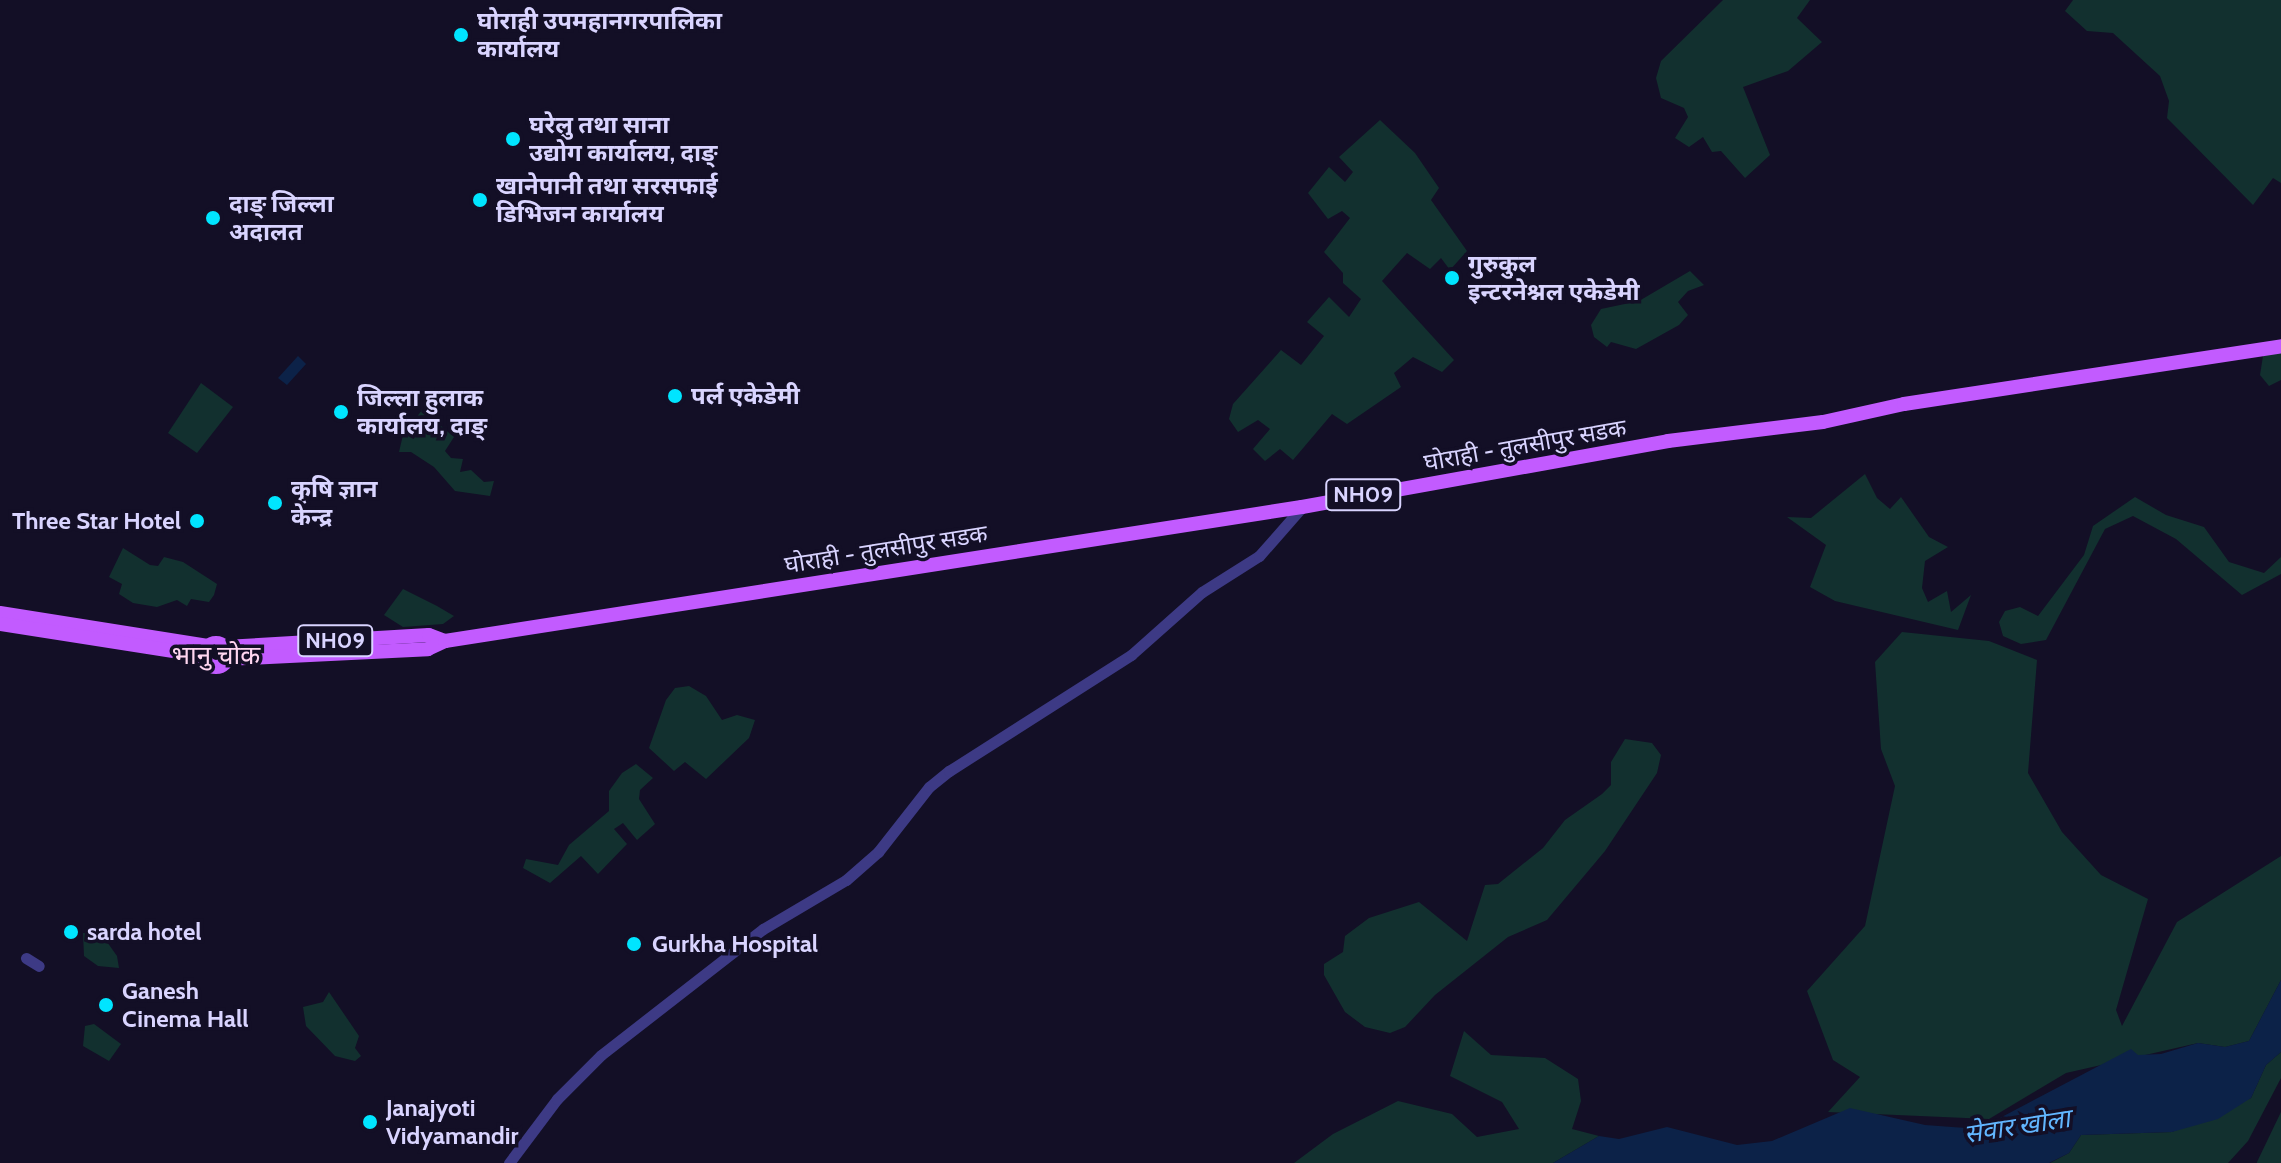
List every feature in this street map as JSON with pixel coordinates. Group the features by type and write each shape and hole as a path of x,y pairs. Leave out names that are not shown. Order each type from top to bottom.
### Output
{"main road":[{"name":"घोराही - तुलसीपुर सडक","path":"226,653 428,649 445,641 1302,507 1668,441 1823,422 1904,404 2281,346"},
{"name":"NH09","path":"0,613 206,651"},
{"name":"NH09","path":"0,624 226,653"},
{"name":"NH09","path":"206,651 214,667 226,653"}],"street":[{"path":"509,1163 557,1099 601,1055 763,929 846,880 878,852 929,787 949,771 1131,655 1202,592 1259,556 1302,507"},
{"path":"26,958 39,966"}],"green space":[{"path":"1723,0 1810,0 1797,18 1822,42 1788,71 1743,87 1770,155 1745,178 1721,151 1712,152 1703,137 1689,147 1675,138 1688,117 1684,108 1661,98 1656,78 1661,61"},
{"path":"2073,0 2281,0 2281,183 2273,178 2253,205 2167,118 2169,101 2160,76 2113,33 2087,31 2065,11"},
{"path":"1380,120 1415,153 1439,188 1431,200 1467,251 1450,270 1441,258 1430,269 1407,253 1382,281 1454,360 1442,372 1413,357 1394,373 1401,387 1347,424 1332,414 1293,460 1280,449 1265,461 1253,449 1270,429 1258,420 1238,432 1229,419 1233,404 1281,350 1301,365 1324,336 1307,322 1329,297 1349,317 1361,299 1343,283 1343,273 1324,252 1350,218 1342,211 1328,219 1308,193 1329,167 1345,182 1353,172 1339,157"},
{"path":"1690,271 1704,285 1688,291 1678,302 1688,315 1679,325 1636,349 1611,342 1607,347 1594,337 1591,325 1601,309 1639,301"},
{"path":"2281,352 2281,380 2269,386 2260,375 2263,356"},
{"path":"201,383 233,407 197,453 168,433"},
{"path":"422,410 454,437 445,451 451,458 463,459 460,472 471,470 484,482 494,481 490,496 455,491 434,467 411,452 399,452 403,435"},
{"path":"1865,474 1877,498 1890,509 1901,497 1929,537 1948,547 1925,561 1922,588 1928,602 1947,591 1951,612 1971,595 1958,630 1835,601 1810,587 1826,545 1787,517 1811,518"},
{"path":"2135,497 2166,515 2204,527 2229,562 2264,573 2281,557 2281,574 2242,595 2176,539 2133,516 2105,529 2046,640 2021,644 2003,636 1999,622 2005,611 2020,607 2038,616 2084,555 2093,526"},
{"path":"123,548 150,565 158,566 164,557 183,562 217,584 214,595 209,602 191,599 187,606 177,600 157,607 133,603 119,594 122,584 109,577"},
{"path":"403,589 454,616 443,624 403,627 384,615"},
{"path":"1902,632 1989,641 2037,660 2028,773 2062,832 2101,875 2148,899 2116,1010 2122,1026 2177,922 2281,856 2281,980 2249,1041 2225,1047 2198,1043 2066,1073 1989,1119 1828,1112 1860,1077 1833,1060 1807,991 1865,926 1895,786 1881,749 1875,662"},
{"path":"689,686 706,696 722,720 737,715 755,720 749,738 706,779 685,762 674,771 649,748 666,700 675,688"},
{"path":"1625,739 1652,743 1661,755 1657,773 1605,851 1547,920 1508,937 1435,995 1405,1027 1390,1033 1365,1027 1345,1012 1324,975 1324,964 1343,952 1345,936 1369,918 1419,902 1467,941 1485,885 1498,884 1543,848 1565,820 1611,785 1611,762"},
{"path":"636,764 653,778 640,790 639,799 655,824 637,840 623,823 614,829 627,844 598,874 581,856 550,883 523,868 526,859 558,865 569,845 609,811 609,791 622,773"},
{"path":"100,932 117,956 119,968 98,966 84,956 83,933"},
{"path":"329,992 359,1036 355,1048 361,1056 355,1061 335,1056 306,1026 303,1007 323,1002"},
{"path":"94,1024 121,1044 109,1061 83,1046 85,1026"},
{"path":"1464,1031 1491,1055 1545,1058 1578,1079 1581,1101 1572,1129 1599,1136 1553,1163 1294,1163 1333,1134 1398,1101 1452,1114 1477,1137 1519,1129 1502,1102 1450,1076"},
{"path":"2281,1052 2281,1078 2248,1141 2228,1163 2050,1163 2069,1153 2081,1135 2172,1132 2251,1098 2266,1065"},
{"path":"2281,1112 2281,1163 2257,1163 2257,1162"}],"water":[{"path":"298,356 306,364 287,385 278,378"},
{"name":"सेवार खोला","path":"2281,980 2281,1052 2266,1065 2251,1098 2218,1119 2172,1132 2081,1135 2069,1153 2049,1163 1553,1163 1599,1136 1619,1139 1667,1127 1737,1145 1772,1141 1850,1108 1925,1125 1979,1129 2131,1049 2138,1055 2161,1054 2198,1043 2225,1047 2249,1041"}],"place":[{"name":"घोराही उपमहानगरपालिका कार्यालय","path":"461,35"},
{"name":"घरेलु तथा साना उद्योग कार्यालय, दाङ्","path":"513,139"},
{"name":"खानेपानी तथा सरसफाई डिभिजन कार्यालय","path":"480,200"},
{"name":"दाङ् जिल्ला अदालत","path":"213,218"},
{"name":"गुरुकुल इन्टरनेश्नल एकेडेमी","path":"1452,278"},
{"name":"पर्ल एकेडेमी","path":"675,396"},
{"name":"जिल्ला हुलाक कार्यालय, दाङ्","path":"341,412"},
{"name":"कृषि ज्ञान केन्द्र","path":"275,503"},
{"name":"Three Star Hotel","path":"197,521"},
{"name":"sarda hotel","path":"71,932"},
{"name":"Gurkha Hospital","path":"634,944"},
{"name":"Ganesh Cinema Hall","path":"106,1005"},
{"name":"Janajyoti Vidyamandir","path":"370,1122"}],"district":[{"name":"भानु चोक","path":"216,656"}]}
